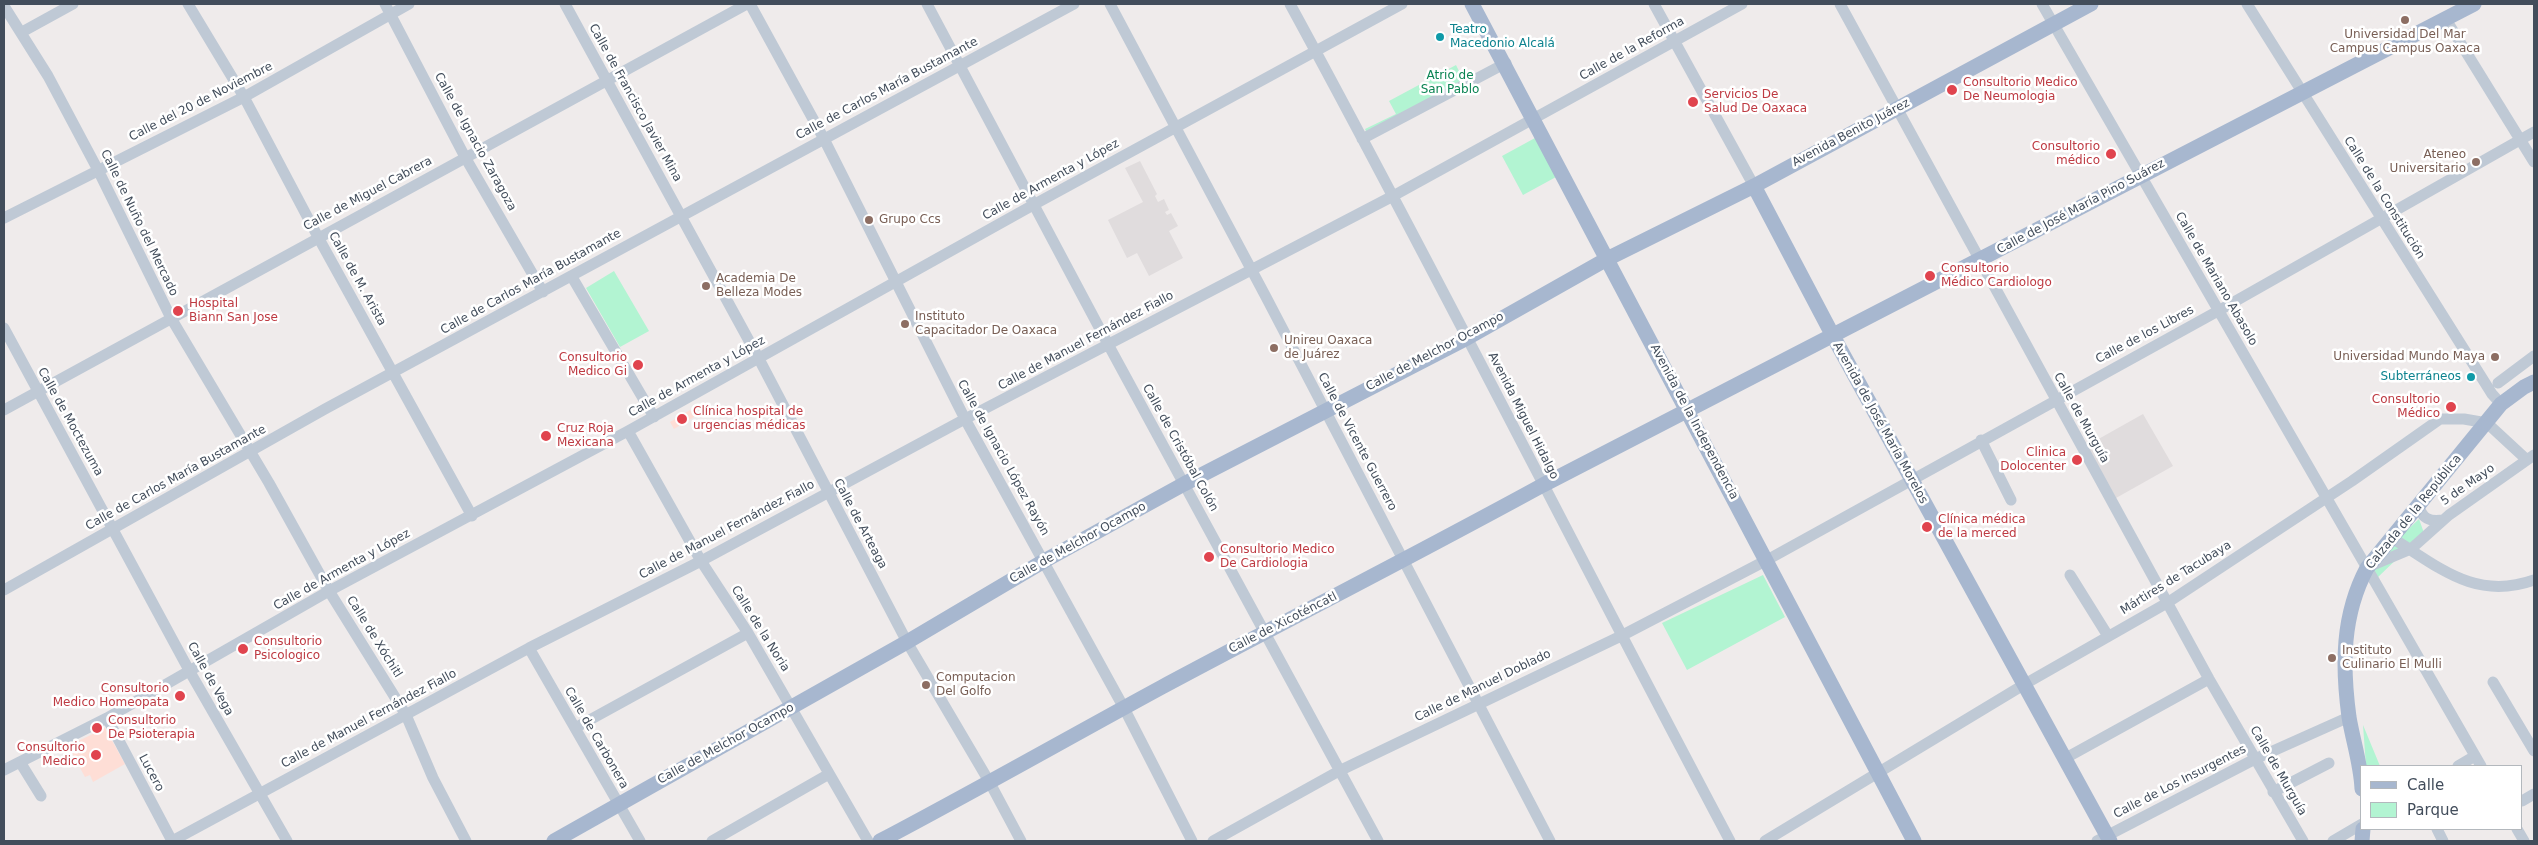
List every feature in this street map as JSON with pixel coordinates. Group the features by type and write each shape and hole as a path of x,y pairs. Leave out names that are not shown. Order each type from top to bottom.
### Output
{"main road":[{"name":"Avenida de la Independencia","path":"1472,4 1768,560 1914,841"},
{"name":"Avenida Benito Juárez","path":"1608,258 1754,186 2090,4"},
{"name":"Calle de José María Pino Suárez","path":"1688,410 2474,4"},
{"name":"Avenida de José María Morelos","path":"1754,186 1911,480 2025,684 2105,840"},
{"name":"Calle de Melchor Ocampo","path":"554,841 907,642 1044,561 1324,410 1467,338 1608,258"},
{"name":"Calzada de la República","path":"2360,778 2349,717 2345,636 2354,593 2366,568 2501,404 2524,386 2534,382"},
{"name":"Calle de Xicoténcatl","path":"880,841 990,783 1265,632 1404,561 1543,485 1688,410"}],"street":[{"path":"22,32 73,4"},
{"name":"Calle de M. Arista","path":"188,4 244,97 318,237 472,516"},
{"name":"Calle del 20 de Noviembre","path":"4,218 244,97 388,9 409,4"},
{"name":"Calle de Francisco Javier Mina","path":"565,4 682,215"},
{"name":"Calle de Miguel Cabrera","path":"4,410 746,4"},
{"name":"Calle de Ignacio López Rayón","path":"750,4 824,139 965,419 1124,708 1192,841"},
{"name":"Calle de Cristóbal Colón","path":"927,4 962,65 1108,346 1378,841"},
{"name":"Calle de Carlos María Bustamante","path":"4,590 393,373 1074,4"},
{"name":"Calle de Vicente Guerrero","path":"1110,4 1550,841"},
{"name":"Avenida Miguel Hidalgo","path":"1290,4 1393,196 1621,636 1730,841"},
{"name":"Calle de Armenta y López","path":"4,770 106,718 190,672 329,591 654,417 1035,204 1402,4"},
{"name":"Avenida de José María Morelos","path":"1654,4 1754,186"},
{"name":"Calle de la Reforma","path":"1534,120 1742,4"},
{"name":"Calle de Murguía","path":"1840,4 2209,679 2303,841"},
{"name":"Calle de Mariano Abasolo","path":"2042,4 2218,311 2328,496 2366,568 2478,761"},
{"name":"Calle de la Constitución","path":"2246,4 2382,218 2426,291 2492,394 2501,404"},
{"name":"Calle de Nuño del Mercado","path":"4,6 22,32 98,170 171,318 251,452"},
{"name":"Calle de Ignacio Zaragoza","path":"388,9 465,157 543,292"},
{"path":"2445,18 2534,162"},
{"path":"1362,139 1505,64"},
{"name":"Calle de Manuel Fernández Fiallo","path":"172,841 529,648 701,560 1534,120"},
{"name":"Calle de los Libres","path":"1768,560 1981,440 2218,311 2534,132"},
{"name":"Calle de Arteaga","path":"682,215 907,642 990,783 1021,841"},
{"path":"572,277 654,417"},
{"name":"Calle de Moctezuma","path":"4,328 114,528"},
{"path":"2498,383 2534,356"},
{"name":"Mártires de Tacubaya","path":"1765,841 2025,684 2167,603 2440,419 2464,419 2487,423"},
{"path":"2487,423 2531,458"},
{"name":"Calle de la Noria","path":"628,431 701,560 748,633 792,707 868,841"},
{"path":"1981,440 2011,500"},
{"name":"Calle de Xóchitl","path":"251,452 329,591 406,715 433,778 466,841"},
{"name":"5 de Mayo","path":"2366,568 2411,550 2443,520 2531,458"},
{"path":"2418,506 2421,514 2427,519 2443,520"},
{"name":"Calle de Vega","path":"114,528 190,672 287,841"},
{"path":"2392,538 2452,577 2492,587 2524,584 2534,580"},
{"name":"Calle de Manuel Doblado","path":"1213,841 1339,771 1621,636 1768,560"},
{"path":"2070,575 2108,636"},
{"path":"575,728 748,633"},
{"name":"Calle de Carbonera","path":"529,648 640,841"},
{"path":"2064,759 2209,679"},
{"path":"2492,682 2534,751"},
{"name":"Calle de Los Insurgentes","path":"2105,840 2255,759 2349,717"},
{"name":"Lucero","path":"106,718 172,841"},
{"path":"2462,765 2478,761"},
{"path":"20,762 41,796"},
{"path":"2273,792 2329,762"},
{"path":"712,841 829,774"},
{"path":"2523,800 2534,794"},
{"path":"2333,841 2360,825"},
{"path":"2518,830 2524,841"}],"shaded area":[{"path":"1140,161 1157,194 1155,196 1158,202 1164,199 1169,210 1165,212 1167,215 1171,213 1178,226 1169,231 1183,258 1149,276 1137,253 1127,258 1108,220 1143,202 1125,168"},
{"name":"Clínica hospital de urgencias médicas","path":"690,410 694,417 674,429 670,422"},
{"path":"2143,414 2173,466 2116,498 2086,446"},
{"name":"Consultorio Medico","path":"105,728 125,764 93,782 90,775 85,777 68,746"}],"green space":[{"name":"Atrio de San Pablo","path":"1456,65 1463,79 1370,139 1365,129 1396,114 1389,101"},
{"path":"1535,138 1556,177 1523,195 1502,156"},
{"path":"614,271 649,331 620,347 586,288"},
{"path":"2419,519 2424,533 2377,578 2367,568"},
{"path":"1763,575 1785,617 1687,670 1662,623"},
{"path":"2363,725 2380,765 2366,765"}],"place":[{"name":"Universidad Del Mar Campus Campus Oaxaca","path":"2405,20"},
{"name":"Teatro Macedonio Alcalá","path":"1440,37"},
{"name":"Consultorio Medico De Neumologia","path":"1952,90"},
{"name":"Servicios De Salud De Oaxaca","path":"1693,102"},
{"name":"Consultorio médico","path":"2111,154"},
{"name":"Ateneo Universitario","path":"2476,162"},
{"name":"Grupo Ccs","path":"869,220"},
{"name":"Consultorio Médico Cardiologo","path":"1930,276"},
{"name":"Academia De Belleza Modes","path":"706,286"},
{"name":"Hospital Biann San Jose","path":"178,311"},
{"name":"Instituto Capacitador De Oaxaca","path":"905,324"},
{"name":"Unireu Oaxaca de Juárez","path":"1274,348"},
{"name":"Universidad Mundo Maya","path":"2495,357"},
{"name":"Consultorio Medico Gi","path":"638,365"},
{"name":"Subterráneos","path":"2471,377"},
{"name":"Consultorio Médico","path":"2451,407"},
{"name":"Clínica hospital de urgencias médicas","path":"682,419"},
{"name":"Cruz Roja Mexicana","path":"546,436"},
{"name":"Clinica Dolocenter","path":"2077,460"},
{"name":"Clínica médica de la merced","path":"1927,527"},
{"name":"Consultorio Medico De Cardiologia","path":"1209,557"},
{"name":"Consultorio Psicologico","path":"243,649"},
{"name":"Instituto Culinario El Mulli","path":"2332,658"},
{"name":"Computacion Del Golfo","path":"926,685"},
{"name":"Consultorio Medico Homeopata","path":"180,696"},
{"name":"Consultorio De Psioterapia","path":"97,728"},
{"name":"Consultorio Medico","path":"96,755"}]}
